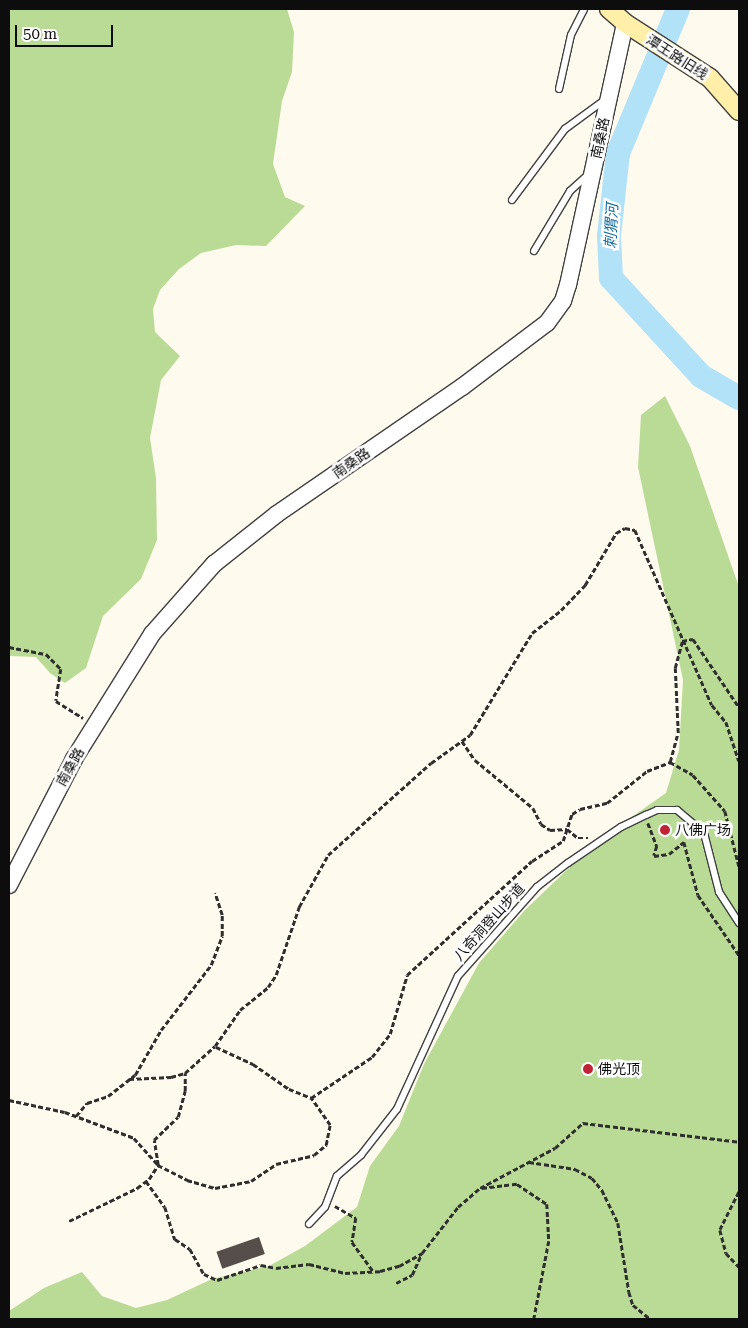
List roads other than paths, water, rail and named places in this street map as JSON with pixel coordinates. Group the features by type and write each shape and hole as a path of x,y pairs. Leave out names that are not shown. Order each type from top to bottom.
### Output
{"main road":[{"name":"潭王路旧线","path":"609,9 629,26 694,67 721,87 739,111"}],"street":[{"name":"南桑路","path":"9,885 74,759 152,634 214,564 277,514 462,387 547,323 563,301 609,97 629,26"}],"lane":[{"path":"559,89 571,34 584,9"},
{"path":"512,200 565,129 609,97"},
{"path":"534,251 570,191 594,170"},
{"name":"八奇洞登山步道","path":"309,1224 327,1201 337,1176 361,1155 397,1109 458,976 537,887 605,838 657,810 677,810 704,833 719,892 739,922"}],"waterway":[{"name":"刺猬河","path":"678,9 618,153 609,236 611,278 701,376 739,398"}],"place":[{"name":"八佛广场","path":"665,830"},
{"name":"佛光顶","path":"588,1069"}]}
